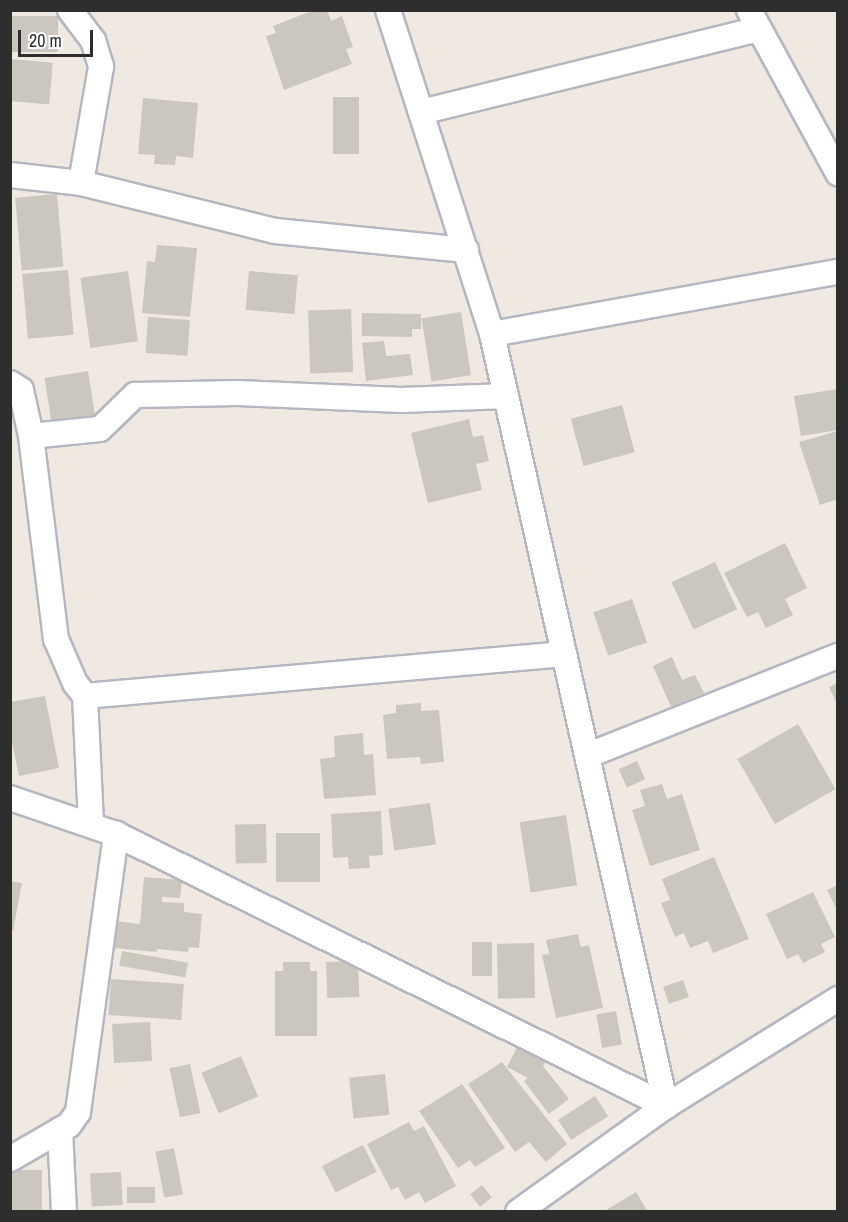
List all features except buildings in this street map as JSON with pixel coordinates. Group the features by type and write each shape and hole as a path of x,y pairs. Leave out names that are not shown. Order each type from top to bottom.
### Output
{"street":[{"path":"70,10 93,40 101,67 81,183"},
{"path":"388,10 492,334 589,755 666,1106"},
{"path":"421,112 753,20 837,173"},
{"path":"10,175 81,183 275,231 466,250"},
{"path":"492,334 837,272"},
{"path":"10,383 21,390 31,436 56,639 75,683 85,696 91,824"},
{"path":"31,436 100,429 135,395 238,393 401,400 506,396"},
{"path":"85,696 564,654"},
{"path":"589,755 837,656"},
{"path":"10,798 116,834 666,1106"},
{"path":"10,1159 60,1131 78,1112 116,834"},
{"path":"518,1212 666,1106 837,999"},
{"path":"60,1131 64,1212"}]}
